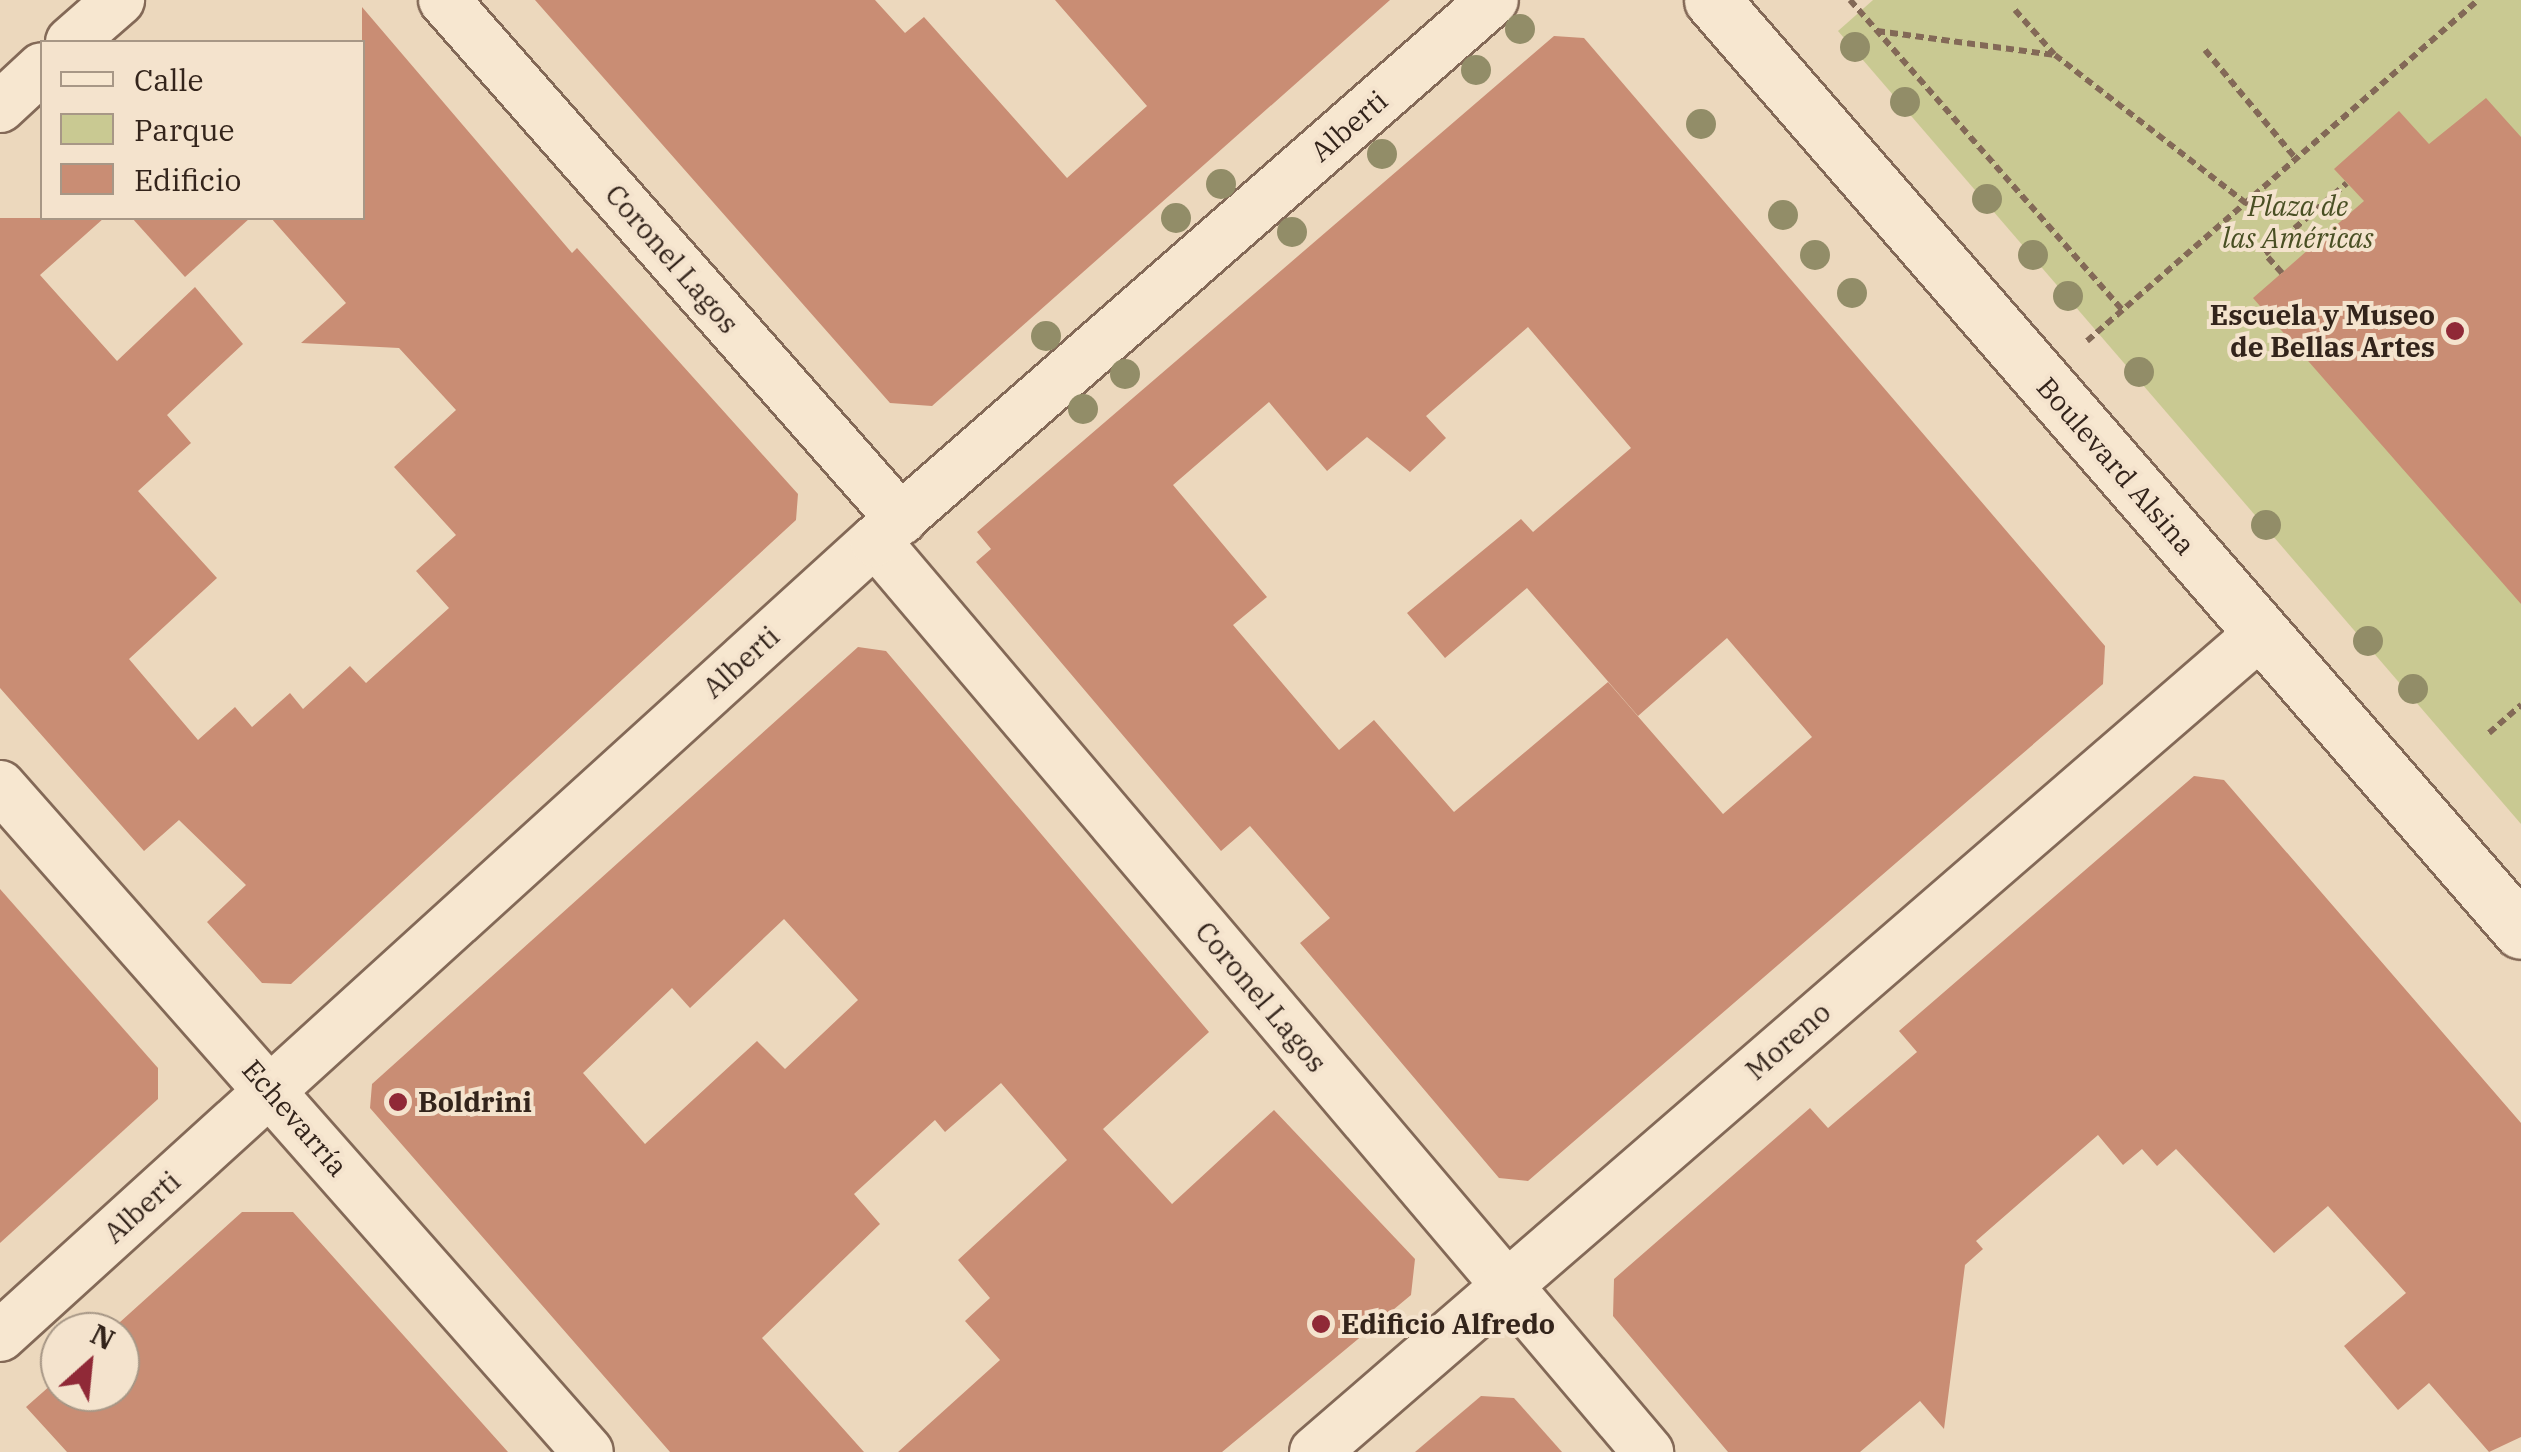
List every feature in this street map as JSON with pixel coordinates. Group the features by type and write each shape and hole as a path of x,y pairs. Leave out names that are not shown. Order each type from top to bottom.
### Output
{"main road":[{"name":"Boulevard Alsina","path":"1712,0 2521,931"}],"street":[{"path":"74,40 119,0"},
{"name":"Coronel Lagos","path":"444,0 888,530 1506,1286 1648,1452"},
{"name":"Alberti","path":"0,1336 888,530 1493,0"},
{"path":"0,107 40,70"},
{"name":"Moreno","path":"1315,1452 2262,632"},
{"name":"Echevarría","path":"0,786 588,1452"}],"path":[{"path":"1850,0 2123,311"},
{"path":"2040,381 2478,0"},
{"path":"2016,10 2055,55 2246,202"},
{"path":"1877,31 2055,55"},
{"path":"2205,50 2296,159"},
{"path":"2282,273 2266,254 2348,183"},
{"path":"2489,733 2521,704"}],"green space":[{"name":"Plaza de las Américas","path":"1873,0 2521,0 2521,824 1838,31"}],"building":[{"path":"535,0 875,0 905,33 924,17 1067,178 1147,106 1055,0 1390,0 932,406 890,403"},
{"path":"362,7 572,253 577,248 798,494 796,520 291,984 262,983 207,922 246,885 179,820 144,851 0,688 0,218 102,220 40,275 117,361 195,287 243,344 167,415 191,443 138,491 217,578 129,659 198,740 235,707 252,727 290,693 303,709 350,666 366,683 449,608 416,571 456,535 394,467 456,410 399,348 301,343 346,303 273,220 365,220"},
{"path":"1554,36 1584,38 2105,646 2103,684 1528,1181 1499,1178 1300,943 1330,918 1250,826 1221,851 976,562 991,549 977,532","holes":["1528,327 1631,448 1533,532 1521,519 1407,613 1445,658 1527,588 1638,716 1727,638 1812,737 1723,814 1608,682 1454,812 1374,720 1339,750 1233,625 1267,597 1173,485 1269,402 1327,471 1367,437 1410,472 1446,438 1426,416"]},
{"name":"Escuela y Museo de Bellas Artes","path":"2486,98 2521,137 2521,604 2253,298 2364,201 2334,169 2399,111 2429,144"},
{"path":"134,220 248,220 185,277"},
{"path":"858,647 886,651 1209,1032 1103,1129 1172,1204 1274,1110 1415,1259 1411,1295 1222,1452 898,1452 1000,1360 965,1321 990,1298 958,1260 1067,1160 1001,1083 945,1132 935,1120 854,1194 880,1224 762,1338 864,1452 670,1452 370,1108 372,1084","holes":["784,919 858,1000 785,1069 757,1041 645,1144 583,1073 672,988 690,1008"]},
{"path":"2194,776 2224,780 2521,1123 2521,1437 2489,1452 2429,1383 2398,1410 2344,1346 2406,1293 2328,1206 2274,1253 2176,1149 2157,1166 2142,1149 2123,1165 2098,1135 1976,1241 1983,1249 1965,1265 1944,1429 1920,1401 1860,1452 1728,1452 1613,1316 1614,1279 1810,1108 1828,1128 1917,1052 1899,1031"},
{"path":"0,889 158,1068 158,1099 0,1243"},
{"path":"242,1212 293,1212 508,1452 67,1452 26,1407 40,1395 40,1412 140,1412 140,1312 131,1312"},
{"path":"1481,1396 1514,1398 1562,1452 1415,1452"}],"place":[{"name":"Escuela y Museo de Bellas Artes","path":"2455,331"},
{"name":"Boldrini","path":"398,1102"},
{"name":"Edificio Alfredo","path":"1321,1324"}]}
